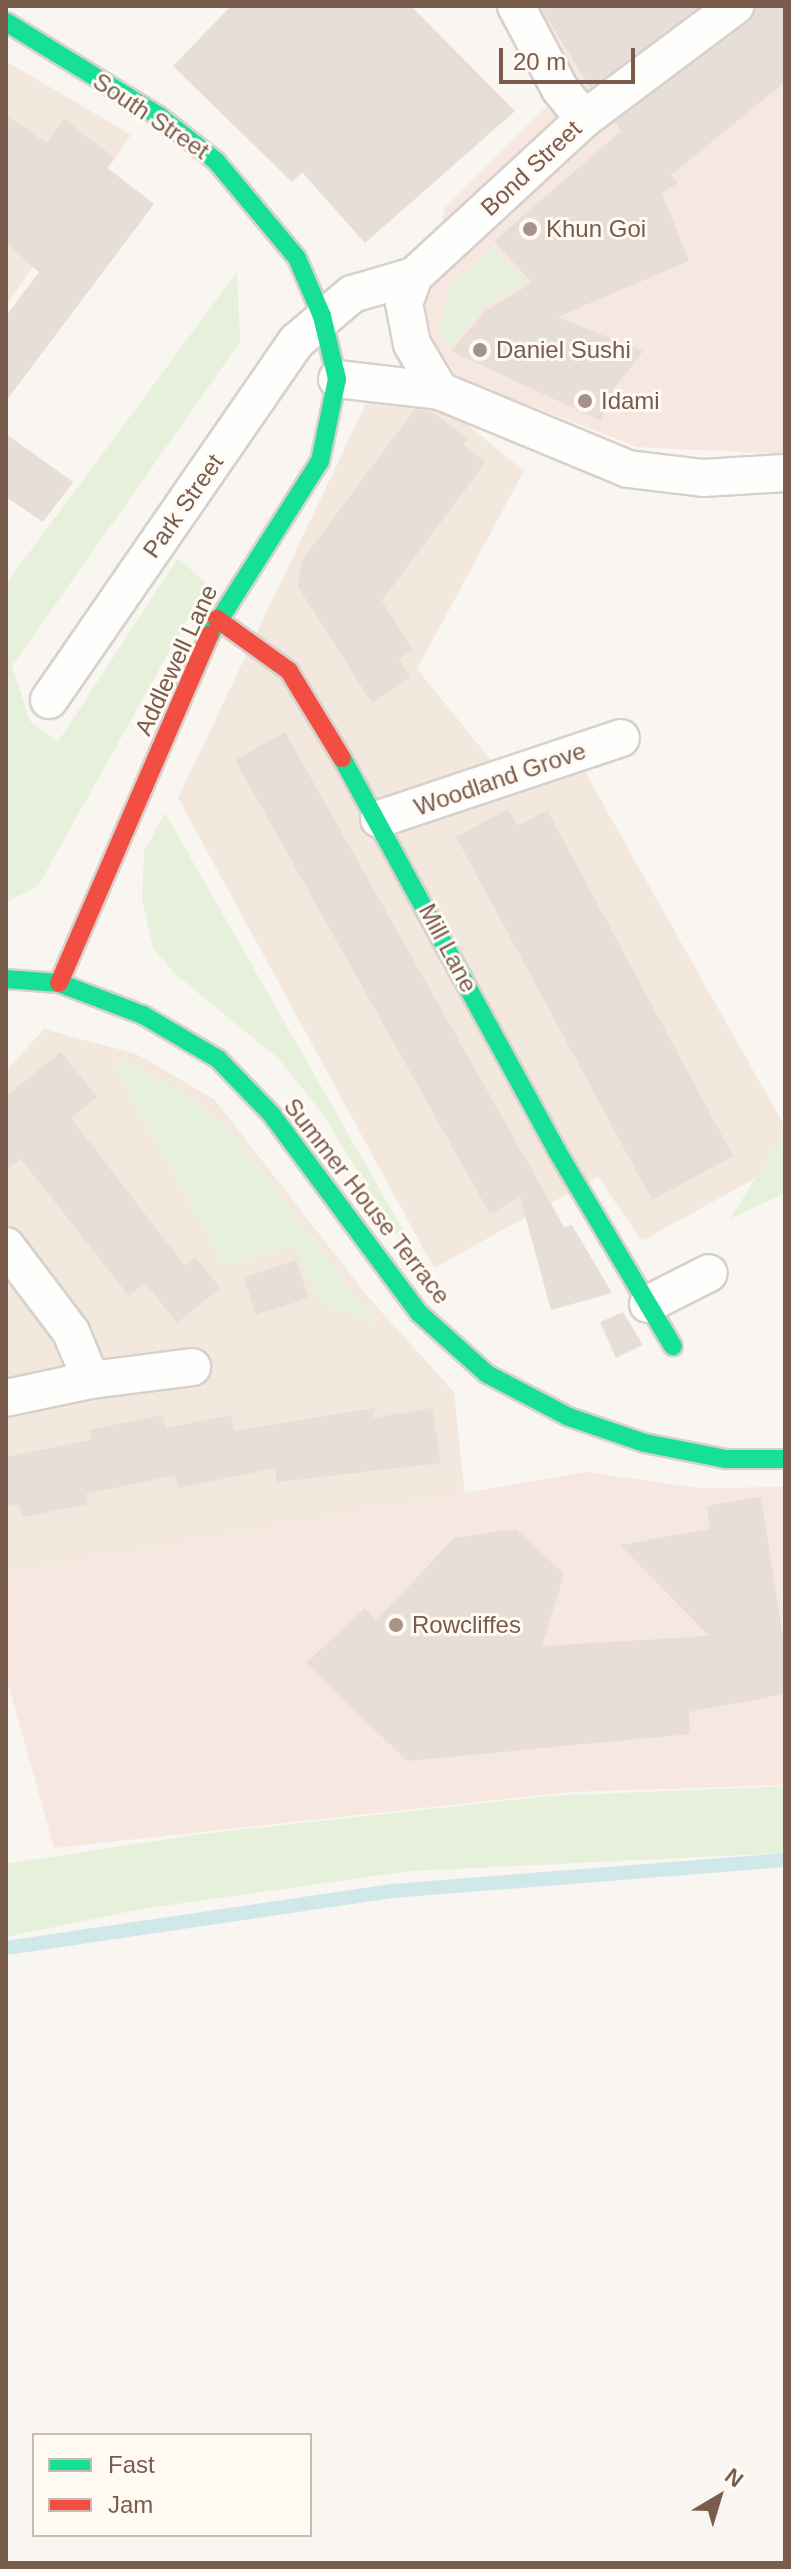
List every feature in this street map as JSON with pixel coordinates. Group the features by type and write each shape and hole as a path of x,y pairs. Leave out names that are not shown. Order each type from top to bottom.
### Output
{"street":[{"path":"516,6 584,119"},
{"name":"Bond Street","path":"322,316 352,294 414,276 584,119 735,6"},
{"name":"South Street","path":"6,22 159,116 216,161 297,258 322,316"},
{"path":"414,276 404,303 412,344 440,391"},
{"name":"Addlewell Lane","path":"59,983 217,619 320,461 337,379 322,316"},
{"name":"Park Street","path":"49,700 289,352 322,316"},
{"path":"337,379 440,391 628,469 703,478 785,473"},
{"name":"Mill Lane","path":"217,619 289,671 379,819 557,1151 673,1346"},
{"name":"Woodland Grove","path":"379,819 621,738"},
{"name":"Summer House Terrace","path":"6,979 59,983 143,1015 218,1059 272,1115 419,1313 487,1374 569,1417 645,1443 726,1459 785,1459"},
{"path":"6,1246 71,1332 91,1380"},
{"path":"648,1304 709,1273"},
{"path":"6,1398 91,1380 192,1367"}],"shaded area":[{"path":"494,6 785,6 785,454 637,447 457,377 419,316 445,208 548,105"},
{"path":"6,61 131,135 108,168 154,204 80,302 33,267 6,306"},
{"path":"371,393 442,404 524,471 417,669 516,791 585,772 785,1127 785,1162 642,1241 598,1177 434,1268 178,798"},
{"path":"44,1029 136,1054 214,1099 369,1298 454,1392 465,1496 6,1574 6,1071"},
{"name":"Rowcliffes","path":"585,1472 699,1488 785,1487 785,1785 571,1792 54,1848 6,1676 6,1574"}],"green space":[{"path":"495,248 527,282 482,309 449,348 439,323 451,284"},
{"path":"237,272 240,342 12,666 30,721 58,742 178,558 207,584 38,886 6,902 6,584"},
{"path":"165,813 407,1237 400,1241 323,1114 279,1059 175,974 153,948 142,900 144,851"},
{"path":"119,1057 193,1099 238,1141 378,1326 322,1302 293,1246 225,1266 117,1072"},
{"path":"785,1131 785,1193 730,1219"},
{"path":"785,1786 785,1853 411,1871 141,1909 6,1937 6,1864 201,1834 550,1796"}],"building":[{"path":"231,6 411,6 515,111 365,243 302,172 292,182 173,66"},
{"path":"540,6 700,6 590,88"},
{"path":"756,6 785,6 785,82 671,175 678,183 662,193 689,261 557,317 643,351 613,390 601,421 451,351 485,311 532,283 494,241 621,131 615,122 748,23"},
{"path":"6,114 46,143 64,119 115,158 107,168 154,204 6,401 6,316 39,272 6,243"},
{"path":"415,409 430,411 469,439 463,445 486,462 382,601 413,650 399,659 410,677 372,703 297,585 303,559"},
{"path":"6,434 73,482 43,522 6,497"},
{"path":"285,732 564,1227 572,1225 612,1293 551,1310 520,1197 490,1214 235,760"},
{"path":"508,809 518,826 547,810 733,1156 652,1200 456,837"},
{"path":"61,1052 97,1097 71,1118 185,1266 195,1257 220,1288 177,1323 145,1283 129,1296 21,1159 6,1170 6,1096"},
{"path":"296,1260 308,1298 256,1315 244,1277"},
{"path":"623,1312 643,1345 616,1358 600,1322"},
{"path":"375,1408 373,1418 432,1408 441,1463 277,1482 275,1468 178,1488 175,1475 86,1494 88,1504 23,1517 19,1504 6,1507 6,1457 91,1440 89,1430 162,1415 166,1428 231,1415 234,1431"},
{"path":"761,1497 785,1650 785,1694 689,1712 690,1734 407,1761 306,1663 365,1608 376,1621 454,1538 516,1529 564,1574 542,1646 709,1636 620,1545 710,1529 707,1506"}],"waterway":[{"path":"6,1948 392,1891 785,1860"}],"traffic: fast":[{"path":"6,22 159,116 216,161 297,258 322,316 337,379 320,461 210,634"},
{"path":"342,758 557,1151 673,1346"},
{"path":"6,979 59,983 143,1015 218,1059 272,1115 419,1313 487,1374 569,1417 645,1443 726,1459 785,1459"}],"traffic: jam":[{"path":"217,619 289,671 342,758"},
{"path":"59,983 210,634"}],"place":[{"name":"Khun Goi","path":"530,229"},
{"name":"Daniel Sushi","path":"480,350"},
{"name":"Idami","path":"585,401"},
{"name":"Rowcliffes","path":"396,1625"}]}
